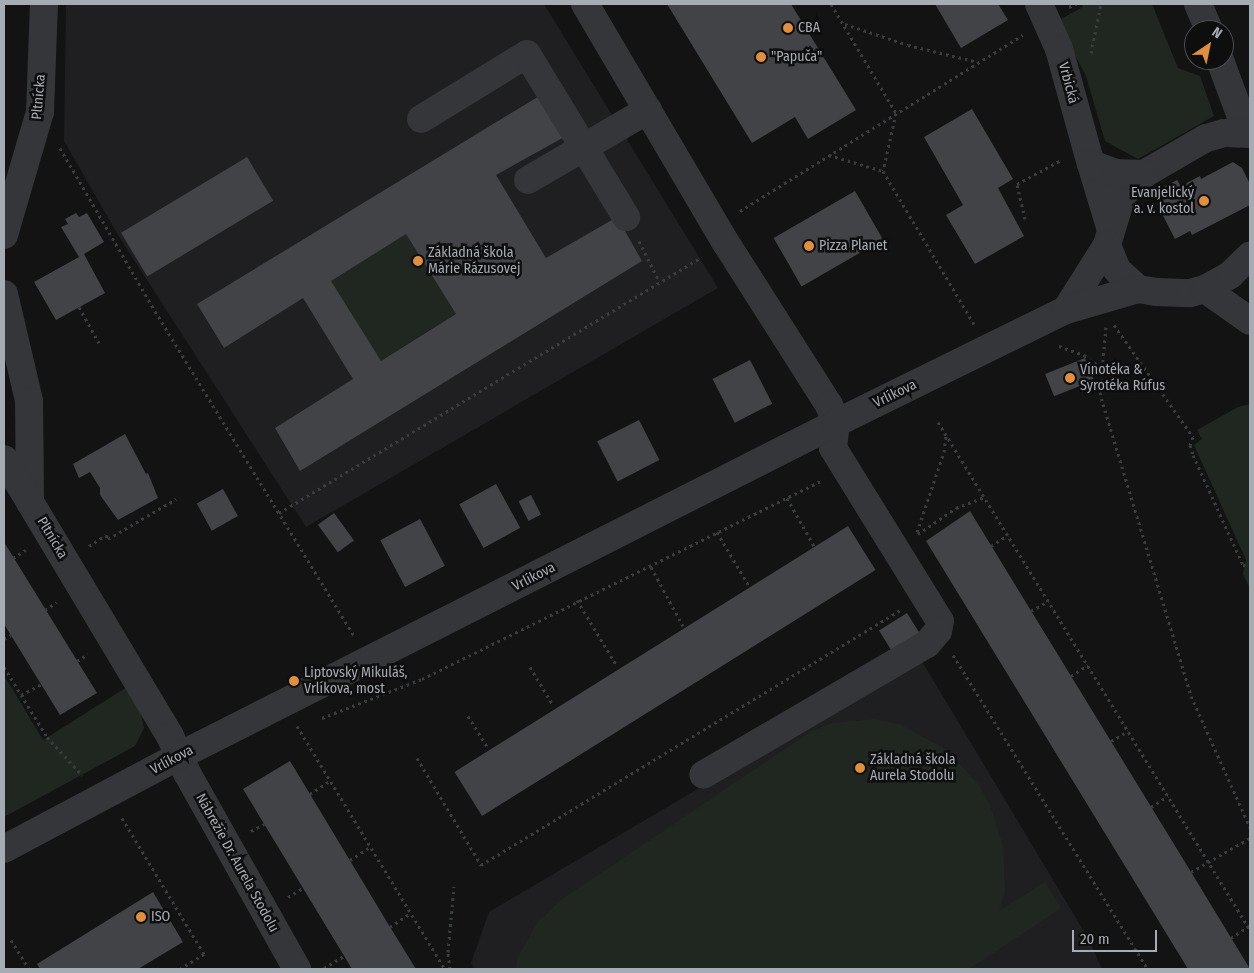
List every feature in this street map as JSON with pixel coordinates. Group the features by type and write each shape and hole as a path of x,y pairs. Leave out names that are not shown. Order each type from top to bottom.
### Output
{"street":[{"name":"Pltnícka","path":"4,235 40,112 44,4"},
{"path":"585,4 726,243 829,405 836,423 833,448 908,566 940,621 935,634 927,644 703,776"},
{"path":"1198,4 1205,20"},
{"name":"Vrbická","path":"1043,11 1059,48 1118,270 1138,289"},
{"path":"422,119 526,54 626,217"},
{"path":"1066,310 1108,236 1122,196 1144,174 1206,138 1224,133 1249,133 1224,70"},
{"path":"528,180 648,110"},
{"path":"4,163 19,188"},
{"path":"1091,164 1116,173 1144,174"},
{"path":"1138,289 1174,293 1205,290 1230,275 1250,259"},
{"name":"Vrlíkova","path":"4,849 181,755 836,423 1066,310 1138,289"},
{"path":"1205,290 1250,321"},
{"name":"Pltnícka","path":"4,294 29,401 30,502 181,755"},
{"path":"4,459 30,502"},
{"name":"Nábrežie Dr. Aurela Stodolu","path":"181,755 187,774 297,969"}],"path":[{"path":"832,4 896,113 883,171"},
{"path":"1090,58 1101,4"},
{"path":"731,217 979,62 1043,11"},
{"path":"844,24 908,45 979,62"},
{"path":"40,112 155,311 358,642"},
{"path":"829,155 883,171 980,333"},
{"path":"1025,219 1017,184 1064,158"},
{"path":"626,217 659,281"},
{"path":"279,513 706,254"},
{"path":"79,307 99,343"},
{"path":"1112,322 1193,437 1190,445 1193,455 1243,565 1250,566"},
{"path":"1106,323 1103,404 1191,696 1250,827"},
{"path":"1055,344 1084,355 1103,369"},
{"path":"938,422 1250,927 1231,938"},
{"path":"908,566 916,535 944,452 946,434"},
{"path":"346,708 422,679 577,600 651,566 822,480"},
{"path":"916,535 956,508 984,497"},
{"path":"787,498 814,546"},
{"path":"65,560 106,535 108,539 176,499"},
{"path":"717,532 749,586"},
{"path":"991,546 1008,535"},
{"path":"651,566 683,626"},
{"path":"577,600 617,666"},
{"path":"1031,611 1048,601"},
{"path":"417,758 481,865 903,608"},
{"path":"935,634 947,646 1148,969"},
{"path":"4,639 11,635"},
{"path":"1071,676 1088,665"},
{"path":"4,667 47,737 87,781"},
{"path":"530,667 553,705"},
{"path":"21,696 42,684"},
{"path":"468,716 486,746"},
{"path":"295,723 445,969"},
{"path":"1111,741 1128,731"},
{"path":"310,794 329,781"},
{"path":"1151,807 1168,796"},
{"path":"118,812 204,954 180,969"},
{"path":"1191,872 1250,838"},
{"path":"350,860 370,847"},
{"path":"450,969 448,952 454,886"},
{"path":"390,927 411,914"},
{"path":"11,940 29,969"},
{"path":"321,969 344,956"}],"shaded area":[{"name":"Základná škola Márie Rázusovej","path":"66,4 544,4 718,288 306,527 118,235 64,141"},
{"path":"1081,4 1152,4 1178,68 1200,76 1214,116 1138,159 1105,141 1086,76 1057,21 1083,7"},
{"path":"406,234 456,314 380,361 331,281"},
{"path":"1250,404 1250,589 1243,574 1246,560 1194,445 1202,439 1197,430 1238,407"},
{"name":"Základná škola Aurela Stodolu","path":"920,658 1089,940 1102,969 475,969 471,963 489,912"},
{"path":"4,675 43,740 127,687 140,710 144,728 135,746 4,817"},
{"name":"Základná škola Aurela Stodolu","path":"874,719 899,724 945,749 979,785 990,805 1003,846 1005,891 999,911 1045,882 1061,908 969,969 516,969 518,957 537,923 561,900 812,731 832,723"}],"building":[{"name":"\"Papuča\"","path":"667,4 791,4 856,110 808,139 795,117 752,143"},
{"path":"935,4 998,4 1008,20 961,48"},
{"path":"541,95 566,136 496,175 546,258 617,217 642,261 300,471 275,428 353,379 303,298 224,348 197,304","holes":["406,234 456,314 381,361 331,281"]},
{"path":"972,109 1013,179 998,188 1024,236 975,264 946,215 963,205 924,137"},
{"path":"247,157 273,201 147,276 121,233"},
{"name":"Evanjelický a. v. kostol","path":"1233,162 1242,168 1250,184 1250,205 1192,235 1190,231 1175,239 1156,202 1159,200 1154,192 1177,180 1181,186 1200,176 1201,179"},
{"path":"855,191 883,239 802,286 774,238"},
{"path":"76,213 79,217 87,213 104,242 84,254 105,293 56,320 34,282 79,257 61,227 68,224 65,219"},
{"path":"1085,358 1094,380 1054,396 1045,374"},
{"path":"750,360 772,404 735,423 713,379"},
{"path":"639,420 659,460 618,481 597,441"},
{"path":"125,434 146,474 148,473 158,498 118,520 100,495 100,488 90,472 79,478 73,464"},
{"path":"496,484 520,528 484,548 459,504"},
{"path":"223,489 238,516 212,531 197,504"},
{"path":"531,495 541,515 529,521 519,501"},
{"path":"970,511 1250,969 1188,969 926,541"},
{"path":"334,513 354,541 338,552 318,525"},
{"path":"420,519 445,566 405,587 380,540"},
{"path":"848,526 876,570 482,816 455,772"},
{"path":"4,542 97,693 60,715 4,624"},
{"path":"907,613 920,634 892,652 879,630"},
{"path":"290,761 416,969 352,969 243,789"},
{"name":"ISO","path":"153,892 183,942 138,969 40,969 37,964"}],"place":[{"name":"CBA","path":"788,28"},
{"name":"\"Papuča\"","path":"761,57"},
{"name":"Evanjelický a. v. kostol","path":"1204,201"},
{"name":"Pizza Planet","path":"809,246"},
{"name":"Základná škola Márie Rázusovej","path":"418,261"},
{"name":"Vínotéka & Syrotéka Rúfus","path":"1070,378"},
{"name":"Liptovský Mikuláš, Vrlíkova, most","path":"294,681"},
{"name":"Základná škola Aurela Stodolu","path":"860,768"},
{"name":"ISO","path":"141,917"}]}
